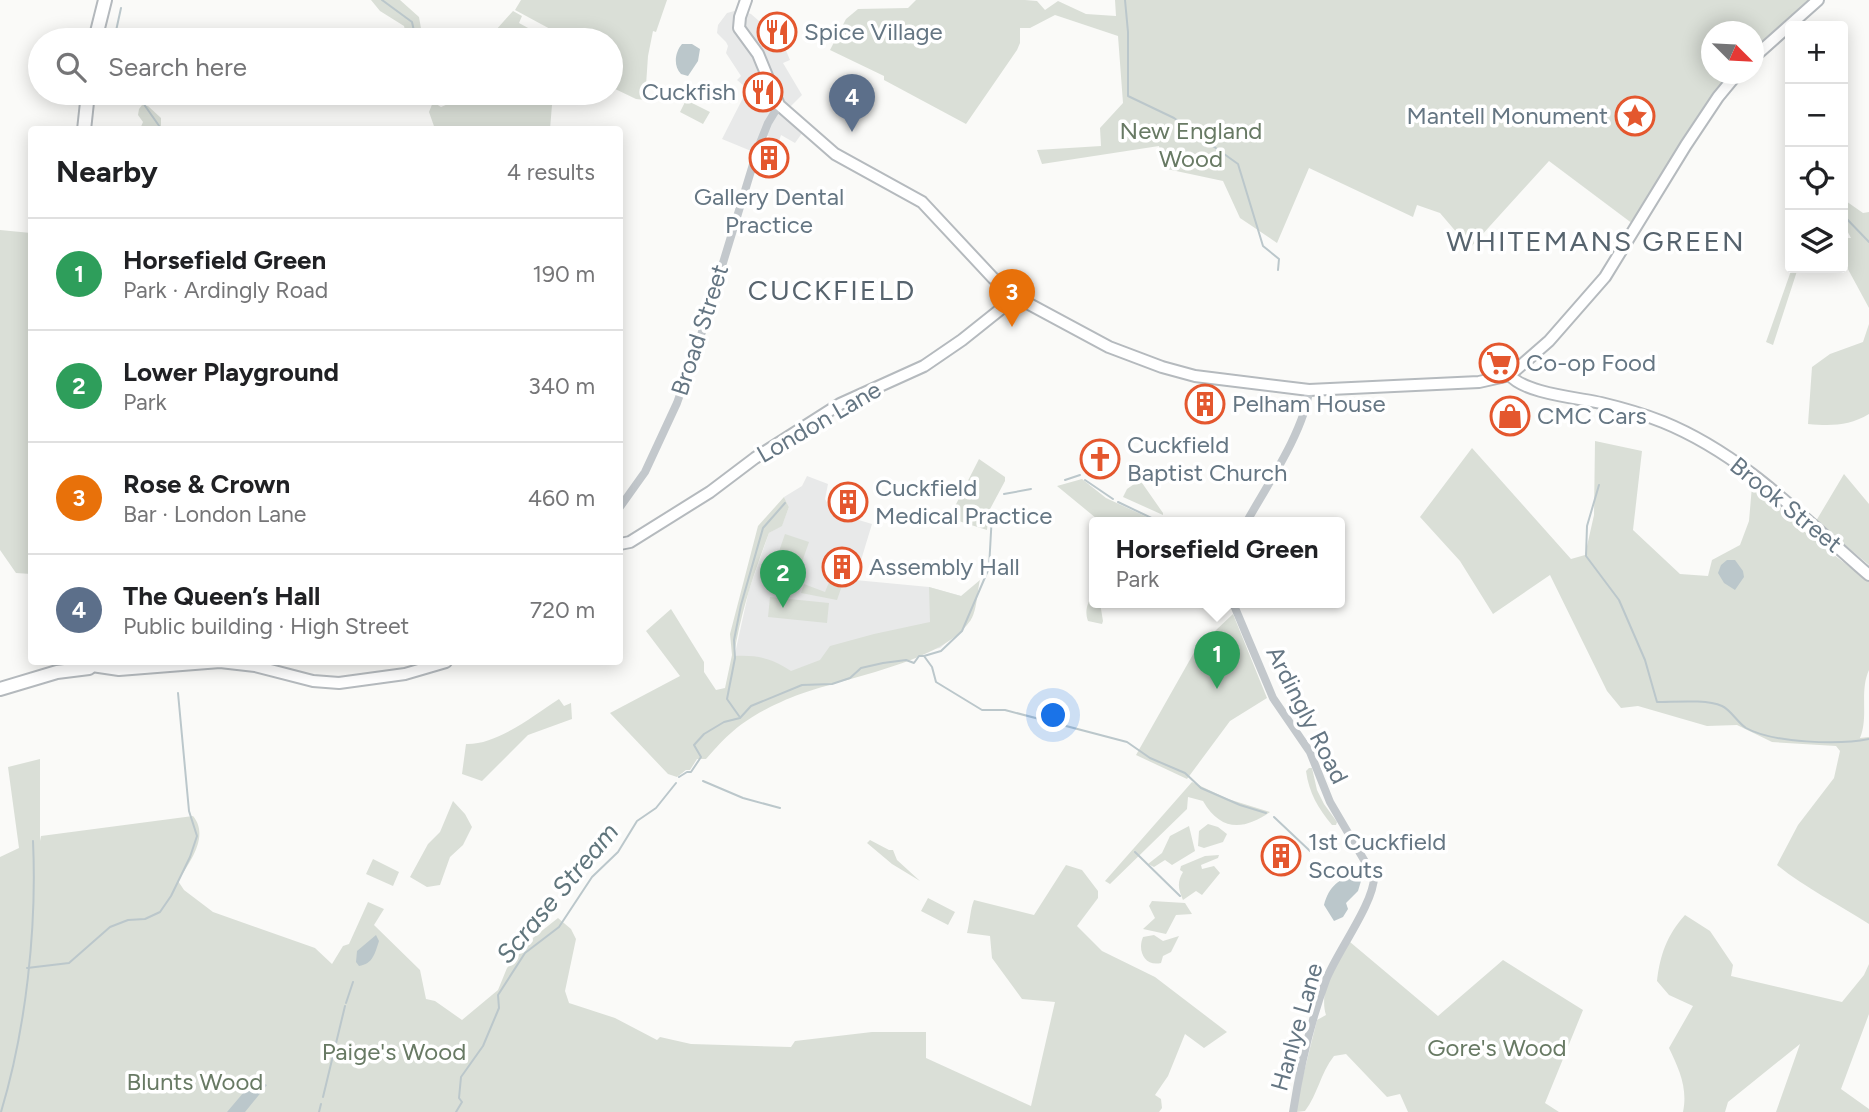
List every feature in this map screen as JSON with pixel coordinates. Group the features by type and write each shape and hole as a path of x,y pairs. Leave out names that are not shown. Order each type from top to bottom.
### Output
{"highway":[{"path":"98,28 105,0"},
{"path":"84,126 87,105"},
{"path":"0,689 81,665"}],"main road":[{"path":"746,0 740,17 740,28 758,54 779,105 835,154 922,202 993,278 1016,297 1109,347 1169,370 1217,380 1309,390 1479,382 1510,375 1549,341 1605,277 1686,145 1729,84"},
{"path":"1764,48 1818,0"},
{"name":"London Lane","path":"623,543 630,542 710,492 755,458 840,404 924,366 1016,297"},
{"name":"Brook Street","path":"1510,375 1518,383 1527,386 1649,417 1699,440 1763,481 1869,575"},
{"path":"90,665 119,670 164,665"},
{"path":"122,665 132,668"},
{"path":"245,665 313,681 339,683 382,678 436,665"}],"street":[{"name":"Broad Street","path":"623,503 645,472 677,403 701,335 758,148 779,105"},
{"path":"1249,517 1294,434 1307,405 1309,390"},
{"name":"Ardingly Road","path":"1235,608 1273,698 1310,752 1330,802 1374,877"},
{"name":"Hanlye Lane","path":"1293,1112 1305,1049 1321,993 1336,956 1370,894 1374,877"}],"shaded area":[{"path":"738,10 751,14 782,41 790,60 783,63 802,95 786,111 805,129 795,143 781,135 779,141 763,134 756,153 722,139 745,94 743,85 737,80 741,76 726,53 728,46 717,33 718,25 727,13"},
{"path":"682,44 692,44 700,49 698,61 688,76 678,71 676,63 676,55"},
{"path":"807,476 828,484 825,499 832,512 872,524 855,580 929,587 961,596 971,620 940,648 728,685 749,590 769,533 782,525 789,507 784,497 802,486"},
{"path":"1727,560 1735,560 1743,571 1744,577 1735,590 1724,583 1718,573"},
{"path":"1358,875 1361,881 1358,891 1346,903 1348,909 1343,917 1334,921 1324,905 1329,893 1340,881"},
{"path":"376,935 379,941 373,957 359,966 356,962 357,951"},
{"path":"255,1079 267,1085 245,1112 227,1112"}],"green space":[{"path":"371,0 400,0 419,17 421,28 404,28 380,11"},
{"path":"521,0 667,0 656,32 653,31 645,100 623,93 623,28 548,28 515,10"},
{"name":"New England Wood","path":"916,0 1025,0 1037,1 1045,10 1058,1 1086,14 1116,16 1115,0 1811,0 1764,42 1764,21 1701,21 1701,84 1723,84 1705,105 1633,224 1549,161 1470,248 1440,213 1417,205 1413,217 1309,168 1277,243 1240,218 1223,181 1162,168 1159,146 1042,164 1037,150 1101,146 1100,128 1123,103 1118,36 1055,15 1030,28 1020,28 1017,50 966,124 884,80 884,76 830,50 846,19 858,9 908,8"},
{"path":"513,11 522,16 519,23 528,28 498,28"},
{"path":"686,100 710,112 703,124 680,112"},
{"path":"142,105 148,106 161,118 161,126 141,126 143,122 138,115"},
{"path":"432,105 552,105 550,126 434,126 429,112"},
{"path":"1848,202 1863,213 1869,212 1869,308 1848,269 1848,238 1851,238 1848,232"},
{"path":"0,230 28,233 28,574 16,573 0,550"},
{"path":"1790,273 1796,273 1773,345 1766,342"},
{"path":"1869,324 1869,414 1840,424 1808,424 1812,367 1830,354 1863,342"},
{"path":"1595,441 1642,451 1633,530 1680,574 1708,576 1712,560 1740,545 1749,521 1752,486 1772,499 1807,534 1869,582 1869,670 1860,738 1869,737 1869,924 1810,889 1777,865 1798,825 1834,778 1840,751 1836,746 1772,742 1737,725 1707,726 1638,706 1621,708 1607,691 1550,575 1493,614 1460,561 1420,517 1472,448 1571,559 1585,555 1594,515"},
{"path":"979,459 1005,477 989,511 987,530 949,518"},
{"path":"1844,474 1869,504 1869,565 1816,521"},
{"path":"1082,479 1106,498 1147,517 1095,517 1057,486"},
{"path":"1140,480 1163,515 1123,497 1127,489"},
{"path":"784,497 789,507 782,526 769,533 763,548 744,609 734,656 764,658 791,671 820,660 830,646 930,622 929,587 961,596 980,580 972,617 955,637 934,650 882,670 802,694 769,708 740,726 706,759 697,759 690,770 677,777 668,774 610,713 680,676 646,631 671,609 704,662 704,672 716,690 725,688 732,655 730,634 758,526"},
{"path":"785,534 809,542 794,585 770,577"},
{"path":"832,575 844,580 837,600 801,593 804,584 825,592"},
{"path":"770,597 829,603 827,623 768,617"},
{"path":"1089,601 1089,608 1101,608 1102,624 1088,621"},
{"path":"1233,614 1267,698 1230,721 1187,779 1136,755 1196,649"},
{"path":"559,699 564,706 571,703 572,719 528,735 482,781 462,774 466,744 502,735"},
{"path":"40,759 40,841 41,836 193,816 198,824 199,841 178,881 184,890 213,912 315,948 332,964 343,946 349,944 368,902 384,909 374,925 420,970 426,999 435,1001 462,1020 498,990 507,968 534,937 558,918 571,929 576,939 565,991 569,1003 615,1018 657,1040 660,1037 691,1044 791,1047 795,1041 872,1032 926,1032 926,1058 1031,1106 1055,1002 1022,999 992,958 990,936 967,933 974,900 1034,915 1066,865 1082,870 1098,891 1098,898 1077,926 1102,951 1155,977 1227,1032 1204,1048 1185,1034 1168,1076 1155,1095 1161,1099 1162,1108 1159,1112 0,1112 0,857 19,848 8,767"},
{"path":"1312,768 1317,790 1337,822 1336,825 1332,825 1315,800 1307,779 1306,771"},
{"path":"1192,782 1228,799 1270,812 1251,822 1233,825 1217,818 1203,801 1188,797 1187,809 1110,884 1105,881"},
{"path":"453,801 472,827 463,845 450,857 440,885 427,887 410,877 428,844 440,832"},
{"path":"1208,824 1227,834 1223,842 1204,848 1198,846 1199,831"},
{"path":"1189,826 1195,851 1172,865 1165,860 1154,867 1148,864 1162,853 1170,836"},
{"path":"870,840 893,850 897,860 920,881 892,864 867,843"},
{"path":"1219,855 1218,858 1201,865 1202,869 1214,866 1220,873 1202,895 1196,891 1183,900 1179,886 1183,872 1180,870 1181,866 1205,856"},
{"path":"373,859 399,872 393,886 366,874"},
{"path":"928,898 955,912 948,925 921,911"},
{"path":"1152,901 1185,903 1192,914 1176,915 1166,934 1143,929 1155,918 1149,906"},
{"path":"1685,915 1710,931 1733,965 1731,976 1842,1002 1864,975 1869,964 1869,1014 1841,1089 1869,1109 1869,1112 1776,1112 1800,1044 1728,1102 1725,1112 1683,1112 1683,1087 1669,1048 1693,1006 1669,995 1657,981 1665,946"},
{"path":"1154,935 1163,941 1179,936 1171,952 1163,956 1161,963 1155,964 1144,957 1141,948 1143,937"},
{"name":"Gore's Wood","path":"1350,942 1438,1016 1503,960 1583,1010 1545,1103 1559,1112 1408,1112 1400,1094 1387,1097 1346,1054 1334,1056 1305,1111 1296,1112 1317,1020 1326,1015 1324,1006 1327,986"}],"waterway":[{"path":"382,0 412,22 413,28"},
{"path":"1125,0 1128,96 1174,118 1238,164 1263,246 1279,259 1278,270"},
{"path":"117,28 121,8"},
{"path":"144,105 159,126"},
{"path":"1848,220 1869,242"},
{"path":"1065,480 1080,475"},
{"path":"1085,480 1113,499"},
{"path":"1599,485 1587,526 1586,556 1619,600 1645,660 1657,702 1690,701 1715,704 1725,708 1746,728 1789,740 1824,742 1869,739"},
{"path":"1004,494 1031,489"},
{"path":"1118,502 1149,517"},
{"path":"739,716 727,699 741,605 763,528 785,503"},
{"path":"924,656 941,651 962,631 989,568 992,514"},
{"name":"Scrase Stream","path":"679,777 691,772 701,757 694,745 704,734 724,722 740,718 751,706 802,685 832,684 850,678 861,668 906,660 914,663 919,656 924,656 932,667 936,682 982,710 1005,710 1127,742 1150,758 1185,773 1201,788 1266,813"},
{"path":"27,968 69,963 110,927 128,920 145,919 160,912 171,896 197,836 189,811 178,693"},
{"path":"703,781 743,798 780,808"},
{"name":"Scrase Stream","path":"456,1112 462,1102 459,1098 461,1077 483,1046 499,1008 498,995 525,953 559,927 592,877 618,852 637,821 656,808 676,783"},
{"name":"Scrase Stream","path":"1274,817 1310,851"},
{"path":"1,1112 17,1047 28,978 33,908 33,841"},
{"path":"1135,852 1180,896"},
{"path":"346,1003 353,982"},
{"path":"323,1097 345,1006"},
{"path":"319,1112 321,1104"}],"place":[{"name":"Spice Village","path":"777,32"},
{"name":"Cuckfish","path":"763,92"},
{"name":"Mantell Monument","path":"1635,116"},
{"name":"The Queen’s Hall","path":"852,132"},
{"name":"Gallery Dental Practice","path":"769,158"},
{"name":"Rose & Crown","path":"1012,327"},
{"name":"Co-op Food","path":"1499,363"},
{"name":"Pelham House","path":"1205,404"},
{"name":"CMC Cars","path":"1510,416"},
{"name":"Cuckfield Baptist Church","path":"1100,459"},
{"name":"Cuckfield Medical Practice","path":"848,502"},
{"name":"Assembly Hall","path":"842,567"},
{"name":"Lower Playground","path":"783,608"},
{"name":"Horsefield Green","path":"1217,689"},
{"name":"1st Cuckfield Scouts","path":"1281,856"}],"district":[{"name":"WHITEMANS GREEN","path":"1596,241"},
{"name":"CUCKFIELD","path":"832,290"}],"park label":[{"name":"Paige's Wood","path":"394,1052"},
{"name":"Blunts Wood","path":"195,1082"}]}
